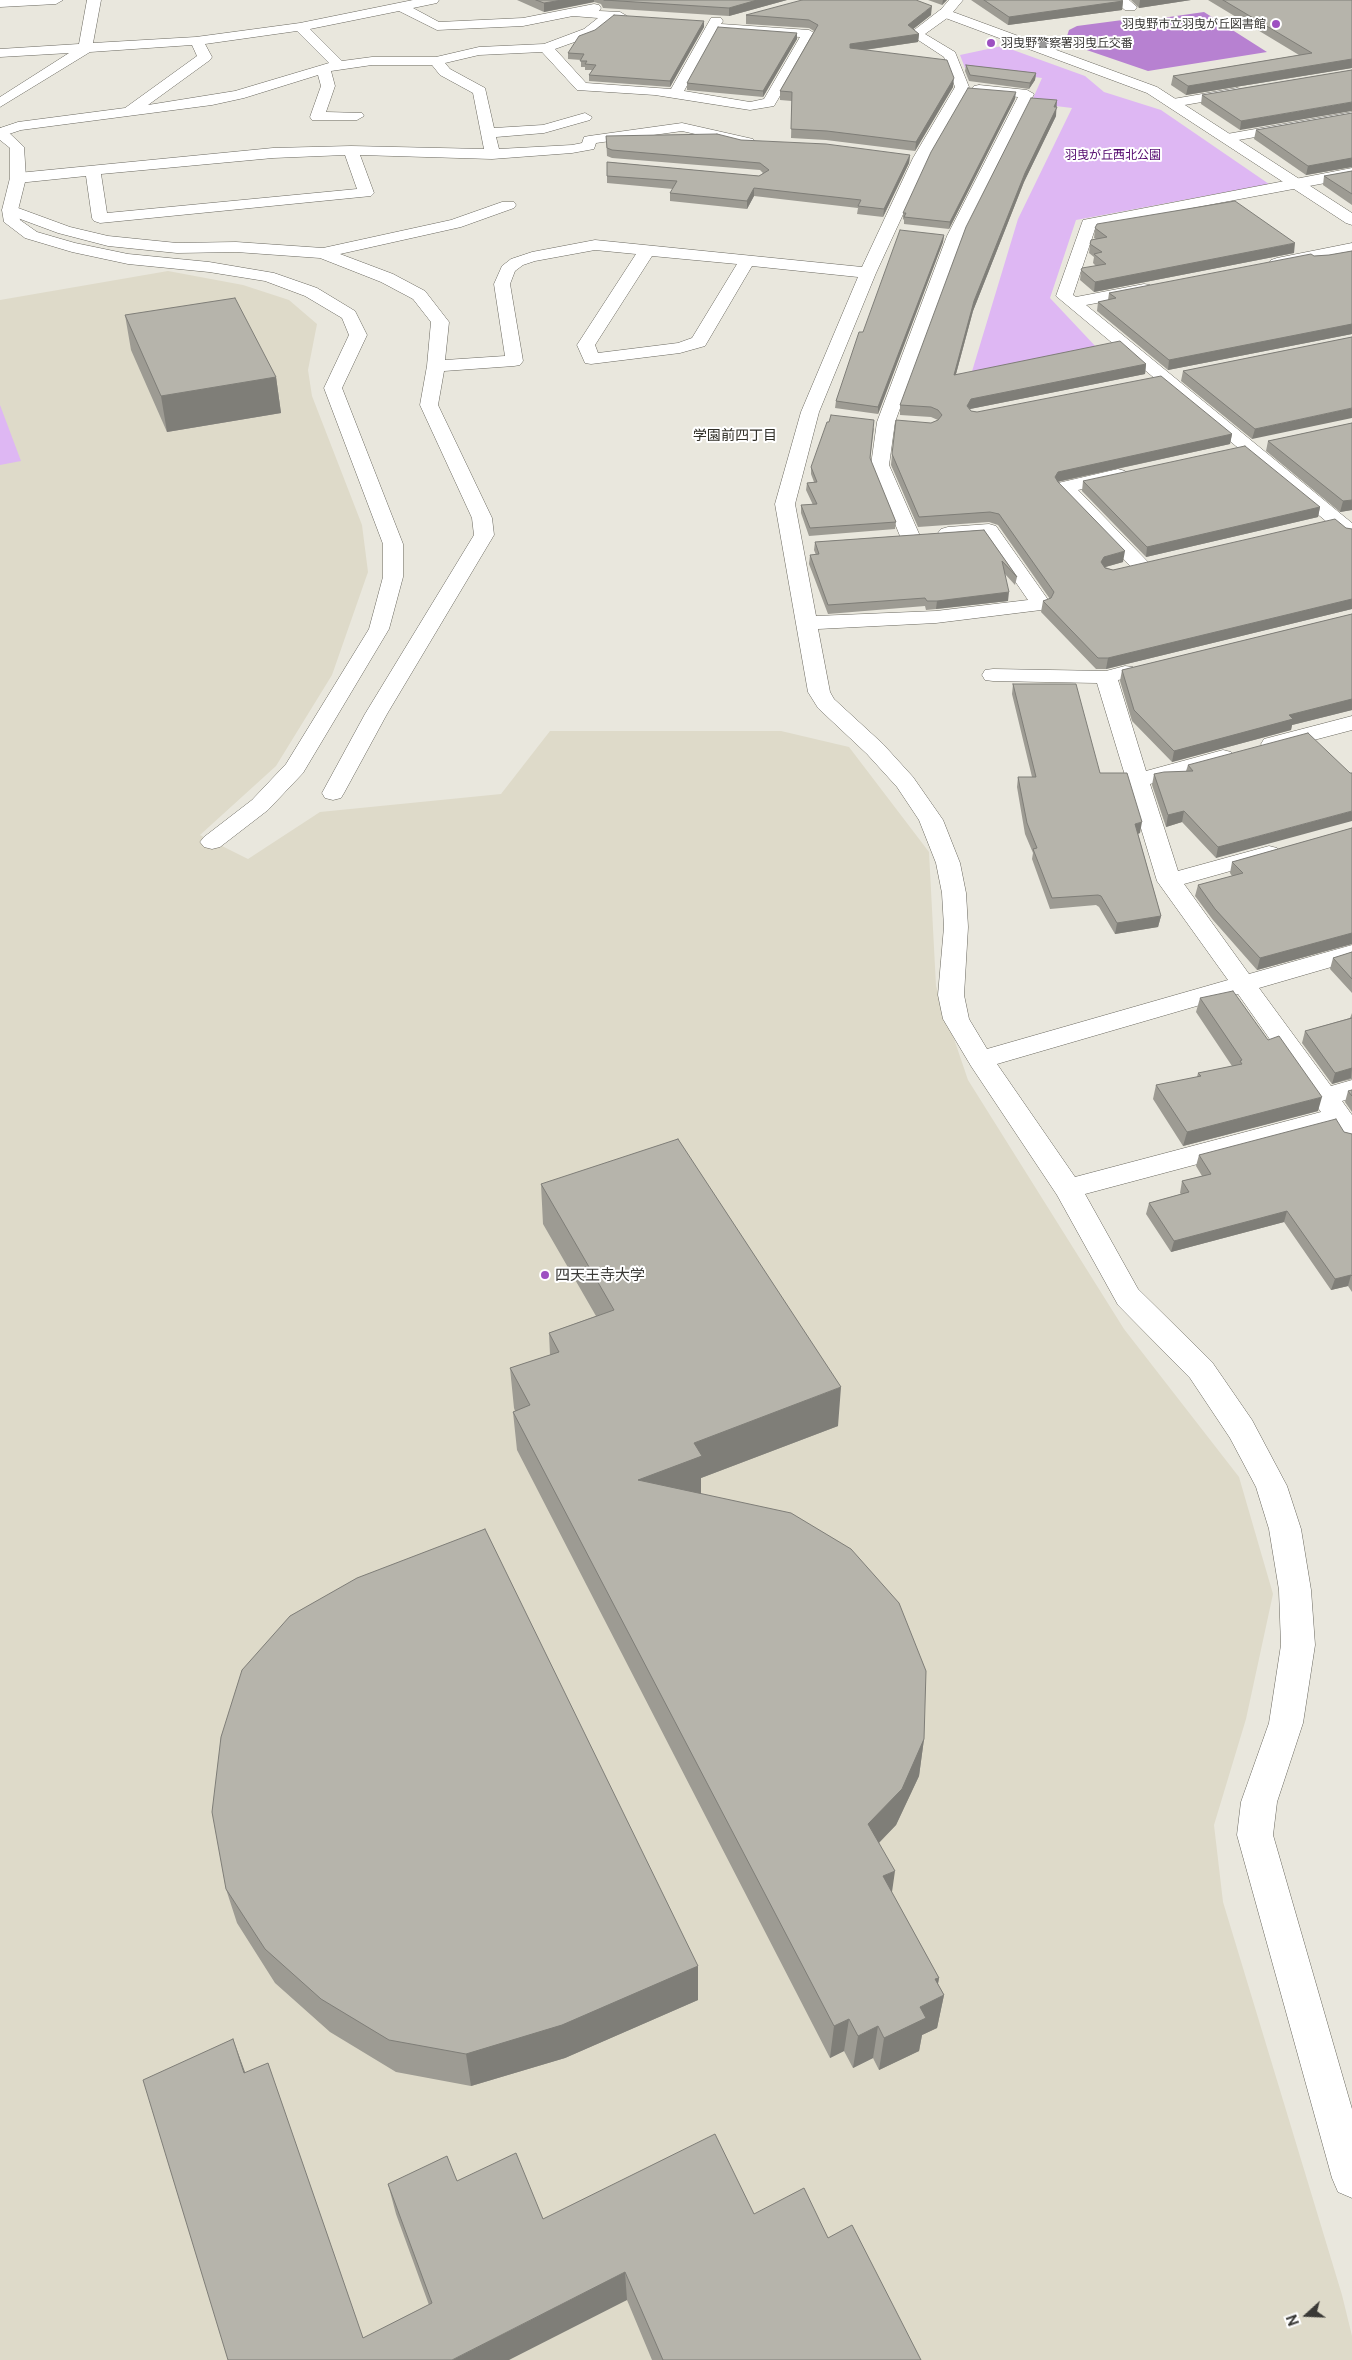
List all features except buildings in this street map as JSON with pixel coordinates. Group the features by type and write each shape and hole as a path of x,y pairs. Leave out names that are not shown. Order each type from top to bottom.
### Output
{"street":[{"path":"0,3 56,0"},
{"path":"0,103 85,49 94,0"},
{"path":"0,53 196,41 300,27 432,0"},
{"path":"956,0 945,13 916,34 950,55 962,87"},
{"path":"928,6 1152,90 1352,220"},
{"path":"402,7 437,26 523,22 613,9 630,16"},
{"path":"212,842 260,805 295,768 378,629 393,578 393,544 333,388 358,335 350,315 312,292 268,277 209,267 128,259 72,248 31,235 12,222 10,210 18,178 17,148 1,133 18,126 230,97 339,65 372,61 436,61 479,51 546,48 589,32 613,9"},
{"path":"714,24 747,17"},
{"path":"546,48 582,87 675,94 750,106 769,103 809,34 714,24 697,20"},
{"path":"675,94 714,24"},
{"path":"300,27 339,65"},
{"path":"129,112 205,57 196,41"},
{"path":"436,61 445,72 480,90 492,154"},
{"path":"324,69 328,86 317,117 357,116"},
{"path":"962,87 921,158 868,273 820,413 785,504 803,543 808,623 819,692 826,703 875,749 905,782 931,820 948,864 954,893 956,927 951,995 956,1019 980,1060 1068,1189 1128,1297 1201,1370 1242,1429 1271,1486 1285,1529 1296,1590 1298,1644 1286,1723 1259,1802 1254,1835 1352,2178"},
{"path":"808,623 936,617 1041,604 989,530 900,536 880,465 955,236 1028,94 962,87"},
{"path":"1173,103 1248,91"},
{"path":"1227,138 1352,116"},
{"path":"488,133 544,129 585,117"},
{"path":"18,178 273,153 351,150 492,154 572,149 589,146 589,140 682,127 741,142 760,143"},
{"path":"572,149 600,160"},
{"path":"93,170 100,218 366,193 351,150"},
{"path":"902,156 921,158"},
{"path":"1352,174 1089,223 1064,296 1352,533"},
{"path":"10,210 64,230 108,241 177,248 229,247 323,253 455,224 508,204"},
{"path":"217,207 229,247"},
{"path":"888,229 907,231"},
{"path":"936,234 955,236"},
{"path":"436,366 514,361 502,284 508,270 517,262 595,245 868,273"},
{"path":"1265,265 1352,248"},
{"path":"647,250 586,345 590,359 680,348 699,342 747,261"},
{"path":"323,253 388,278 419,295 440,322 436,366 429,405 482,518 484,535 376,714 333,793"},
{"path":"1072,303 1159,286"},
{"path":"1145,382 1182,374"},
{"path":"867,420 895,423"},
{"path":"1228,452 1267,443"},
{"path":"1119,572 1150,564 1065,487 1132,472"},
{"path":"993,675 1106,677 1144,668"},
{"path":"1106,677 1169,881 1338,1116"},
{"path":"1138,780 1352,723"},
{"path":"1169,881 1288,848"},
{"path":"980,1060 1352,953"},
{"path":"1068,1189 1338,1116 1352,1089"}],"shaded area":[{"path":"1204,12 1267,52 1148,71 1072,45 1066,39 1069,30 1077,26"},
{"name":"四天王寺大学","path":"168,271 243,285 289,300 317,324 308,370 312,396 362,525 368,572 332,675 276,766 200,835 248,859 320,812 501,794 550,731 781,731 849,747 929,852 936,986 968,1080 1124,1329 1239,1477 1273,1594 1246,1719 1214,1825 1223,1902 1342,2295 1352,2336 1352,2360 0,2360 0,300"}],"green space":[{"name":"羽曳が丘西北公園","path":"1002,46 1085,76 1104,92 1161,110 1269,184 1076,220 1050,298 1098,349 970,378 1018,219 1072,108 1031,103 1042,78 965,68 960,55"},
{"path":"0,405 21,461 0,465"}],"place":[{"name":"羽曳野市立羽曳が丘図書館","path":"1276,24"},
{"name":"羽曳野警察署羽曳丘交番","path":"991,43"},
{"name":"四天王寺大学","path":"545,1275"}],"district":[{"name":"学園前四丁目","path":"735,436"}]}
